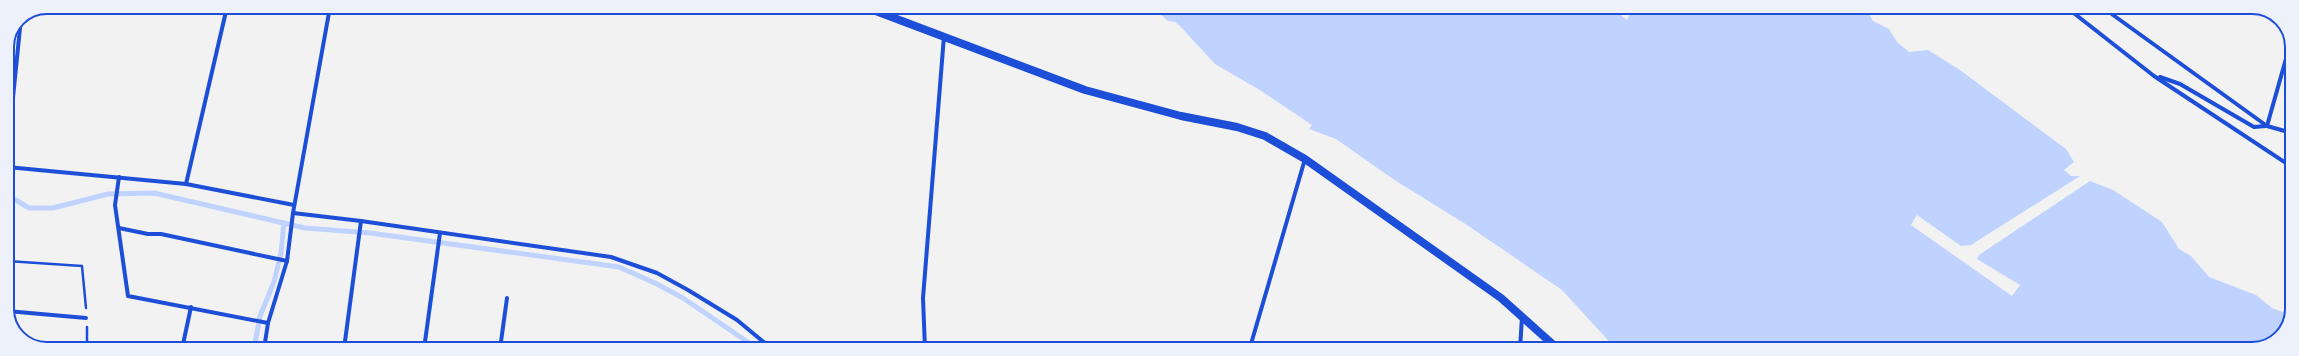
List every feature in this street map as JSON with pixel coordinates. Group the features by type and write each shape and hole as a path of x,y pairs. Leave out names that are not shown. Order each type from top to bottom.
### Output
{"main road":[{"path":"884,14 1085,90 1181,116 1237,127 1265,136 1305,159 1502,298 1551,342"}],"street":[{"path":"186,184 225,14"},
{"path":"265,342 268,323 285,260 329,14"},
{"path":"2075,14 2154,76 2285,162"},
{"path":"2112,14 2267,126"},
{"path":"14,82 19,30"},
{"path":"924,342 923,298 944,36"},
{"path":"2267,126 2285,62"},
{"path":"2154,76 2180,84 2254,127 2267,126 2285,131"},
{"path":"1252,342 1305,159"},
{"path":"14,168 186,184 294,205"},
{"path":"119,177 115,205 128,296 268,323"},
{"path":"292,216 361,222 440,235 611,257 657,273 737,320 764,342"},
{"path":"345,342 361,222"},
{"path":"119,228 148,234 161,234 285,260"},
{"path":"425,342 440,235"},
{"path":"501,342 507,298"},
{"path":"184,342 191,307"},
{"path":"14,312 86,318"},
{"path":"1520,342 1522,315"}],"path":[{"path":"14,261 82,266 87,342"}],"water":[{"path":"1160,14 1620,14 1627,20 1629,14 1869,14 1873,21 1889,29 1897,42 1909,52 1928,50 1960,70 2066,149 2074,162 2064,170 2071,176 2080,176 1971,245 1961,246 1917,215 1911,225 2012,296 2020,285 1977,259 1979,255 2090,181 2113,190 2162,222 2179,249 2191,256 2209,277 2256,295 2272,308 2285,313 2284,318 2282,324 2274,334 2265,340 2252,342 1610,342 1562,290 1467,225 1393,179 1336,139 1309,129 1312,125 1258,89 1215,64 1180,26 1175,22 1168,21"}],"waterway":[{"path":"14,199 29,208 53,208 108,194 154,193 305,228 370,233 619,267 657,284 683,298 748,342"},
{"path":"255,342 260,316 274,282 281,253 284,223"}]}
